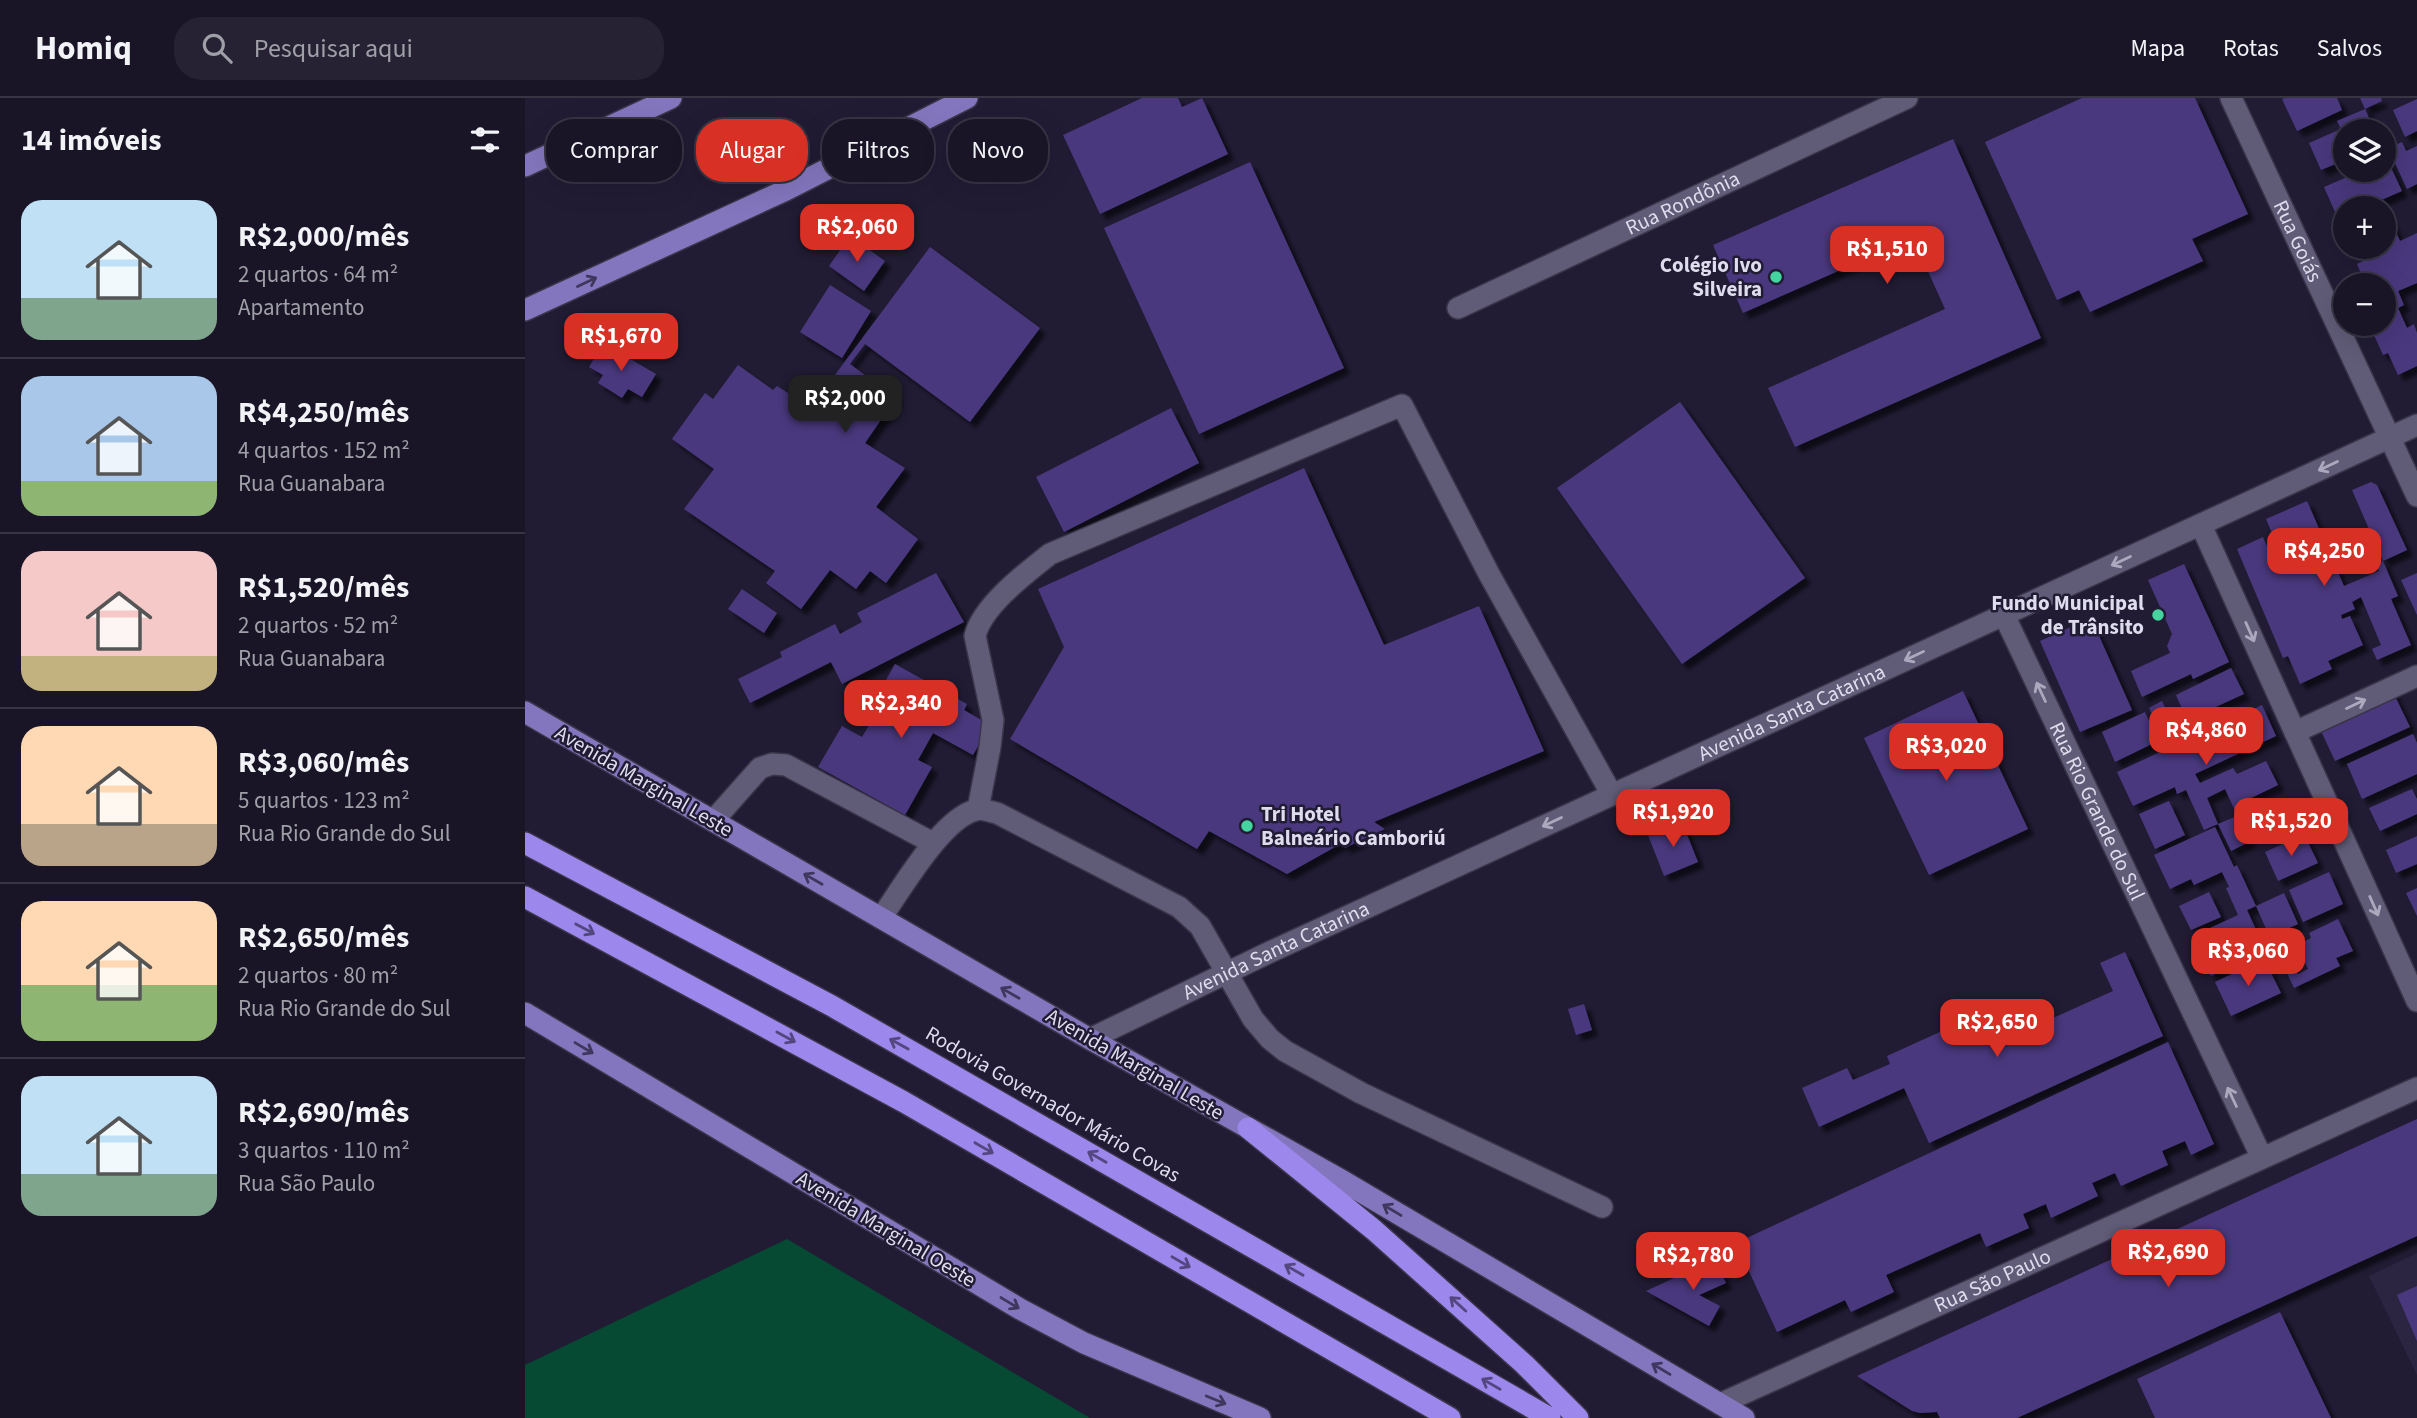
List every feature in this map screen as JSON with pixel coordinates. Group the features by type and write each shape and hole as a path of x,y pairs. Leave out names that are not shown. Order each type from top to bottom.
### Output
{"highway":[{"name":"Rodovia Governador Mário Covas","path":"525,843 832,1006 1550,1418"},
{"path":"525,897 904,1102 1450,1418"},
{"path":"1248,1128 1374,1230 1524,1364 1578,1418"}],"main road":[{"path":"525,166 671,98"},
{"path":"525,310 786,190 967,98"},
{"name":"Avenida Marginal Leste","path":"525,712 1090,1039 1341,1180 1744,1418"},
{"name":"Avenida Marginal Oeste","path":"525,1013 1020,1309 1084,1343 1260,1418"}],"street":[{"name":"Rua Rondônia","path":"1458,308 1907,98"},
{"name":"Rua Goiás","path":"2231,98 2417,496"},
{"path":"978,809 991,747 993,720 975,636 977,626 1009,587 1050,554 1402,405 1489,574 1612,795"},
{"name":"Avenida Santa Catarina","path":"1090,1039 1227,972 2417,425"},
{"path":"2201,525 2417,1001"},
{"name":"Rua Rio Grande do Sul","path":"2004,615 2262,1158"},
{"path":"2295,732 2417,676"},
{"path":"713,821 760,768 772,764 786,765 933,843"},
{"path":"881,918 933,843 959,818 978,809 997,813 1179,907 1200,926 1253,1020 1285,1051 1361,1093 1602,1207"},
{"name":"Rua São Paulo","path":"1720,1404 2417,1088"}],"shaded area":[{"path":"2417,1253 2417,1375 2369,1276"}],"green space":[{"path":"787,1239 1090,1418 525,1418 525,1365"}],"building":[{"path":"1142,98 1178,98 1182,107 1202,98 1228,154 1100,214 1063,135"},
{"path":"2082,98 2195,98 2248,214 2192,239 2203,261 2090,312 2079,290 2057,300 1985,142"},
{"path":"2337,98 2342,110 2297,131 2282,99"},
{"path":"2360,98 2381,98 2382,101 2365,109"},
{"path":"2417,99 2417,131 2405,137 2393,110"},
{"path":"2365,109 2370,119 2342,119"},
{"path":"2333,132 2333,165 2321,170 2309,143"},
{"name":"Colégio Ivo Silveira","path":"1953,139 2041,338 1795,447 1768,388 1945,309 1913,238 1743,313 1713,245"},
{"path":"2402,142 2406,151 2417,146 2417,184 2407,189 2396,165 2396,145"},
{"path":"1250,162 1344,368 1199,434 1104,228"},
{"path":"2396,178 2402,191 2391,196 2333,196 2333,207 2324,187 2336,182 2396,182"},
{"path":"2396,232 2400,241 2417,233 2417,283 2398,291 2404,305 2398,308 2407,328 2414,324 2417,333 2417,366 2398,375 2388,353 2383,355 2374,336 2396,336 2396,273 2361,273 2357,264 2367,259 2396,259"},
{"path":"850,236 885,261 864,291 829,266"},
{"path":"930,247 1040,328 970,422 865,344 850,364 896,398 865,443 905,468 876,507 918,539 886,583 870,571 856,589 830,570 801,609 766,583 775,571 684,509 714,469 672,439 705,393 713,399 738,365 773,390 777,386 818,412 825,402 814,394 821,383 826,387"},
{"path":"830,285 871,311 842,358 800,332"},
{"path":"603,343 656,374 642,397 628,389 622,398 598,383 603,375 589,367"},
{"path":"1680,402 1805,578 1682,664 1557,488"},
{"path":"1171,408 1199,463 1064,532 1036,477"},
{"path":"1304,468 1384,645 1479,606 1544,751 1374,822 1385,829 1345,848 1342,843 1287,874 1209,831 1197,849 1010,739 1064,647 1038,589"},
{"path":"2371,482 2377,485 2407,550 2383,561 2352,490"},
{"path":"2307,501 2344,586 2379,571 2376,564 2383,561 2398,596 2391,599 2411,645 2377,660 2372,649 2381,645 2361,597 2352,602 2355,609 2341,615 2342,619 2350,616 2363,645 2328,661 2332,669 2300,684 2288,656 2283,658 2237,549 2263,537 2276,567 2285,564 2266,519"},
{"path":"2184,564 2229,662 2193,679 2191,674 2142,697 2131,671 2170,653 2167,646 2172,634 2148,580"},
{"path":"936,573 964,622 842,684 831,662 750,703 738,679 782,657 780,652 835,624 840,634 862,622 857,613"},
{"path":"2417,573 2417,615 2401,580"},
{"path":"742,589 777,613 764,633 728,609"},
{"path":"2091,618 2132,710 2080,732 2040,641"},
{"path":"895,664 967,704 964,710 990,725 973,755 933,733 918,760 932,767 905,815 818,767 842,726 862,737 884,700 877,696"},
{"path":"2231,668 2244,694 2209,710 2213,717 2190,727 2176,695"},
{"path":"2392,690 2410,727 2335,761 2321,731"},
{"path":"1963,691 2028,829 1929,875 1864,738"},
{"path":"2162,701 2175,730 2162,736 2149,708"},
{"path":"2262,705 2276,736 2195,774 2200,783 2233,768 2237,774 2266,761 2278,785 2249,799 2253,808 2237,815 2225,789 2207,798 2218,824 2204,830 2186,790 2177,794 2175,787 2133,806 2117,772"},
{"path":"2145,712 2158,741 2115,762 2102,732"},
{"path":"2413,734 2417,743 2417,774 2362,799 2347,764"},
{"path":"2412,789 2417,799 2417,814 2380,831 2369,808"},
{"path":"2278,800 2281,807 2288,803 2297,824 2266,838 2254,811"},
{"path":"2169,801 2185,835 2155,849 2139,814"},
{"path":"2239,815 2251,841 2231,851 2218,824"},
{"path":"1682,822 1698,862 1664,876 1648,835"},
{"path":"2215,827 2256,906 2284,893 2298,924 2270,937 2275,947 2240,963 2237,957 2225,962 2228,968 2211,976 2193,936 2238,915 2222,872 2194,885 2191,879 2170,889 2154,855","holes":["2256,906 2267,931 2258,934 2247,910"]},
{"path":"2304,834 2318,863 2278,881 2265,852"},
{"path":"2417,836 2417,864 2396,873 2386,850"},
{"path":"2329,872 2343,904 2303,922 2289,890"},
{"path":"2417,888 2417,916 2406,893"},
{"path":"2209,892 2221,917 2191,930 2179,906"},
{"path":"2338,919 2353,951 2336,958 2340,966 2294,988 2283,965 2292,960 2298,974 2308,969 2297,945 2311,938 2309,933"},
{"path":"2125,952 2163,1036 1929,1143 1904,1088 1819,1127 1802,1088 1847,1068 1853,1080 1890,1064 1887,1056 2008,1001 2022,1032 2113,991 2100,963"},
{"path":"2264,959 2281,993 2231,1016 2215,982"},
{"path":"1584,1004 1592,1030 1576,1035 1568,1009"},
{"path":"2168,1042 2214,1144 2191,1155 2185,1141 2162,1151 2168,1165 2121,1186 2115,1173 2092,1183 2098,1196 2051,1218 2046,1204 2023,1214 2029,1228 1986,1247 1980,1233 1886,1275 1894,1292 1851,1312 1845,1300 1777,1332 1736,1243"},
{"path":"2417,1119 2417,1236 2017,1418 1940,1418 1937,1412 1912,1411 1857,1376"},
{"path":"1715,1259 1726,1283 1699,1295 1720,1306 1709,1326 1646,1291"},
{"path":"2417,1286 2417,1341 2397,1295"},
{"path":"2280,1312 2331,1418 2155,1418 2137,1379"}],"place":[{"name":"Colégio Ivo Silveira","path":"1776,277"},
{"name":"Fundo Municipal de Trânsito","path":"2158,615"},
{"name":"Tri Hotel Balneário Camboriú","path":"1247,826"}]}
